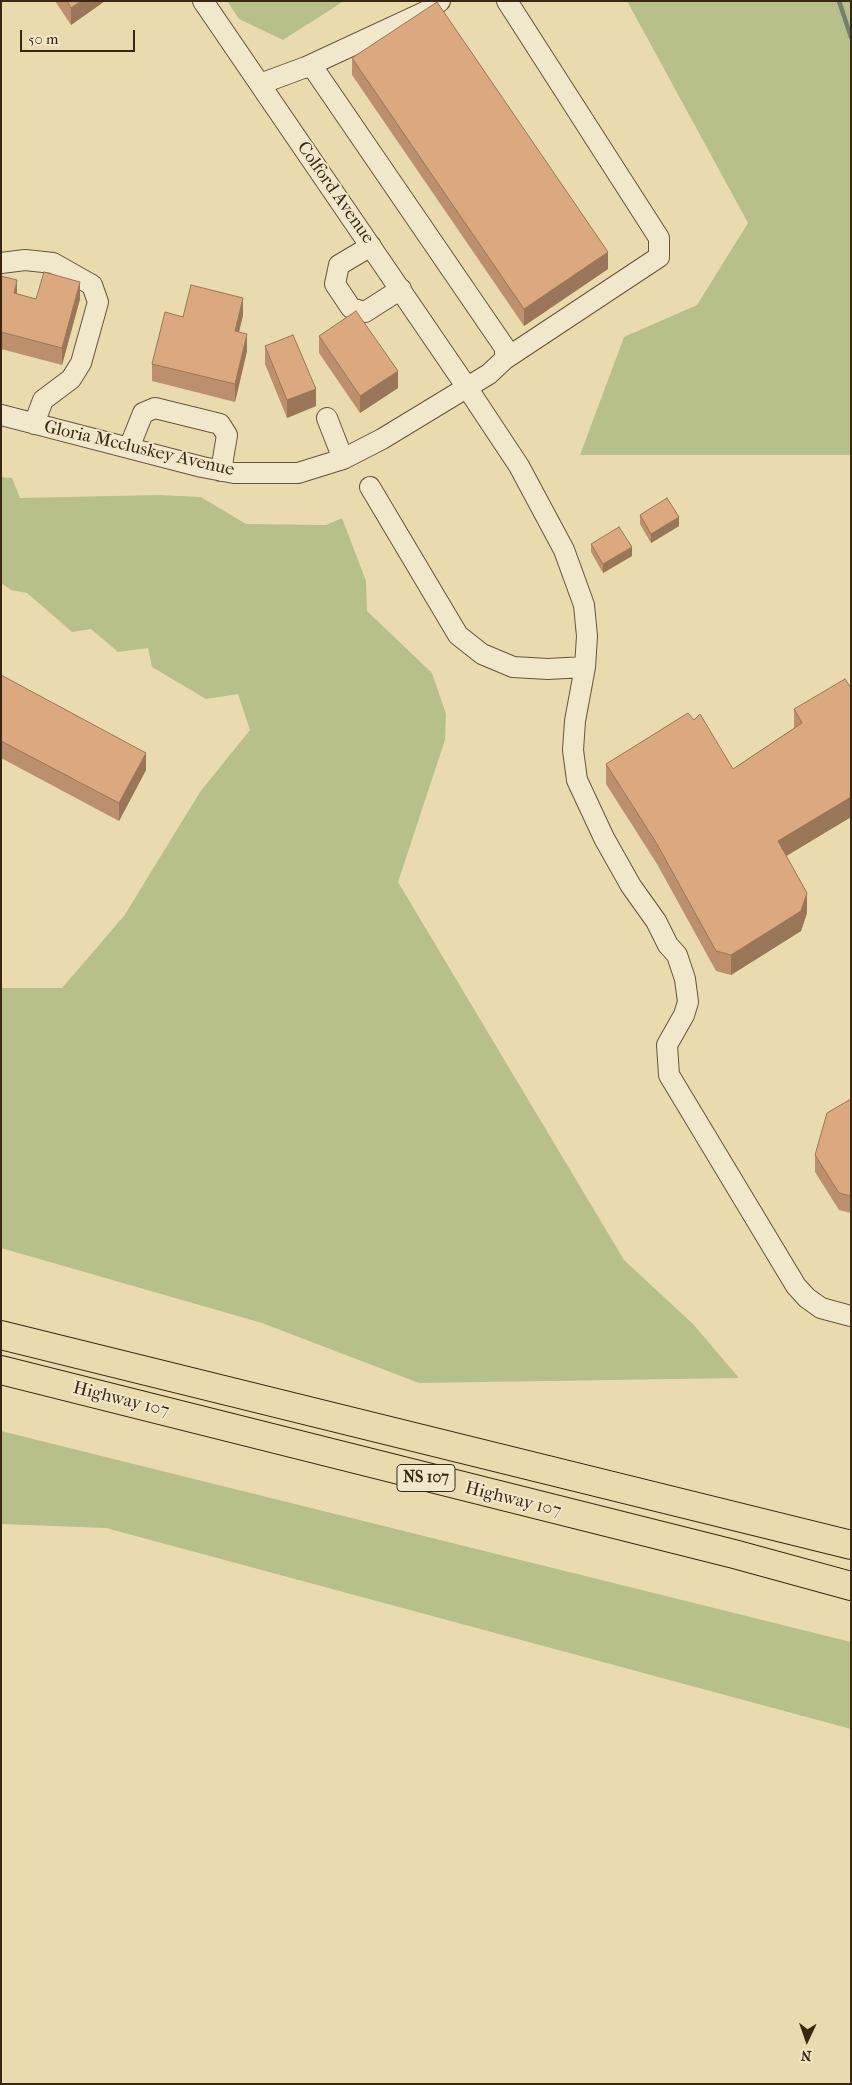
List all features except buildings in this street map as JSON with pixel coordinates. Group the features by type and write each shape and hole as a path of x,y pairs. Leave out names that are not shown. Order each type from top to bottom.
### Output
{"highway":[{"name":"Highway 107","path":"1,1335 851,1545"},
{"name":"Highway 107","path":"1,1370 734,1554 851,1586"}],"street":[{"name":"Colford Avenue","path":"203,1 519,466 564,550 584,605 587,636 575,721 573,750 577,780 604,838 668,945 677,955 685,979 688,1002 684,1015 667,1046 669,1075 796,1286 821,1308 851,1316"},
{"path":"260,84 306,67 431,9 440,1"},
{"name":"Gloria Mccluskey Avenue","path":"1,416 220,471 258,474 298,473 343,459 382,439 488,374 505,359 659,257 659,238 507,1"},
{"path":"306,67 314,69 505,348 505,359"},
{"path":"371,246 339,265 335,284 351,308 365,312 400,289"},
{"path":"1,263 25,260 53,263 92,285 98,302 81,363 71,379 43,400 34,424"},
{"path":"129,448 143,413 154,408 220,424 227,435 220,471"},
{"path":"327,418 343,459"},
{"path":"370,487 458,635 482,654 514,666 548,669 584,667"}],"green space":[{"path":"227,1 344,1 283,40 239,19"},
{"path":"627,1 851,1 851,455 580,455 624,337 697,305 748,223"},
{"path":"1,477 12,478 20,498 159,495 201,497 246,524 326,525 342,518 366,581 367,611 432,673 446,714 445,740 398,882 624,1260 693,1324 739,1378 419,1383 262,1323 1,1248 1,988 62,988 124,916 200,792 250,730 238,694 206,699 152,667 148,648 118,652 91,629 72,632 27,593 11,590 1,583"},
{"path":"1,1431 851,1642 851,1729 106,1528 1,1524"}],"waterway":[{"path":"839,1 851,37"}]}
